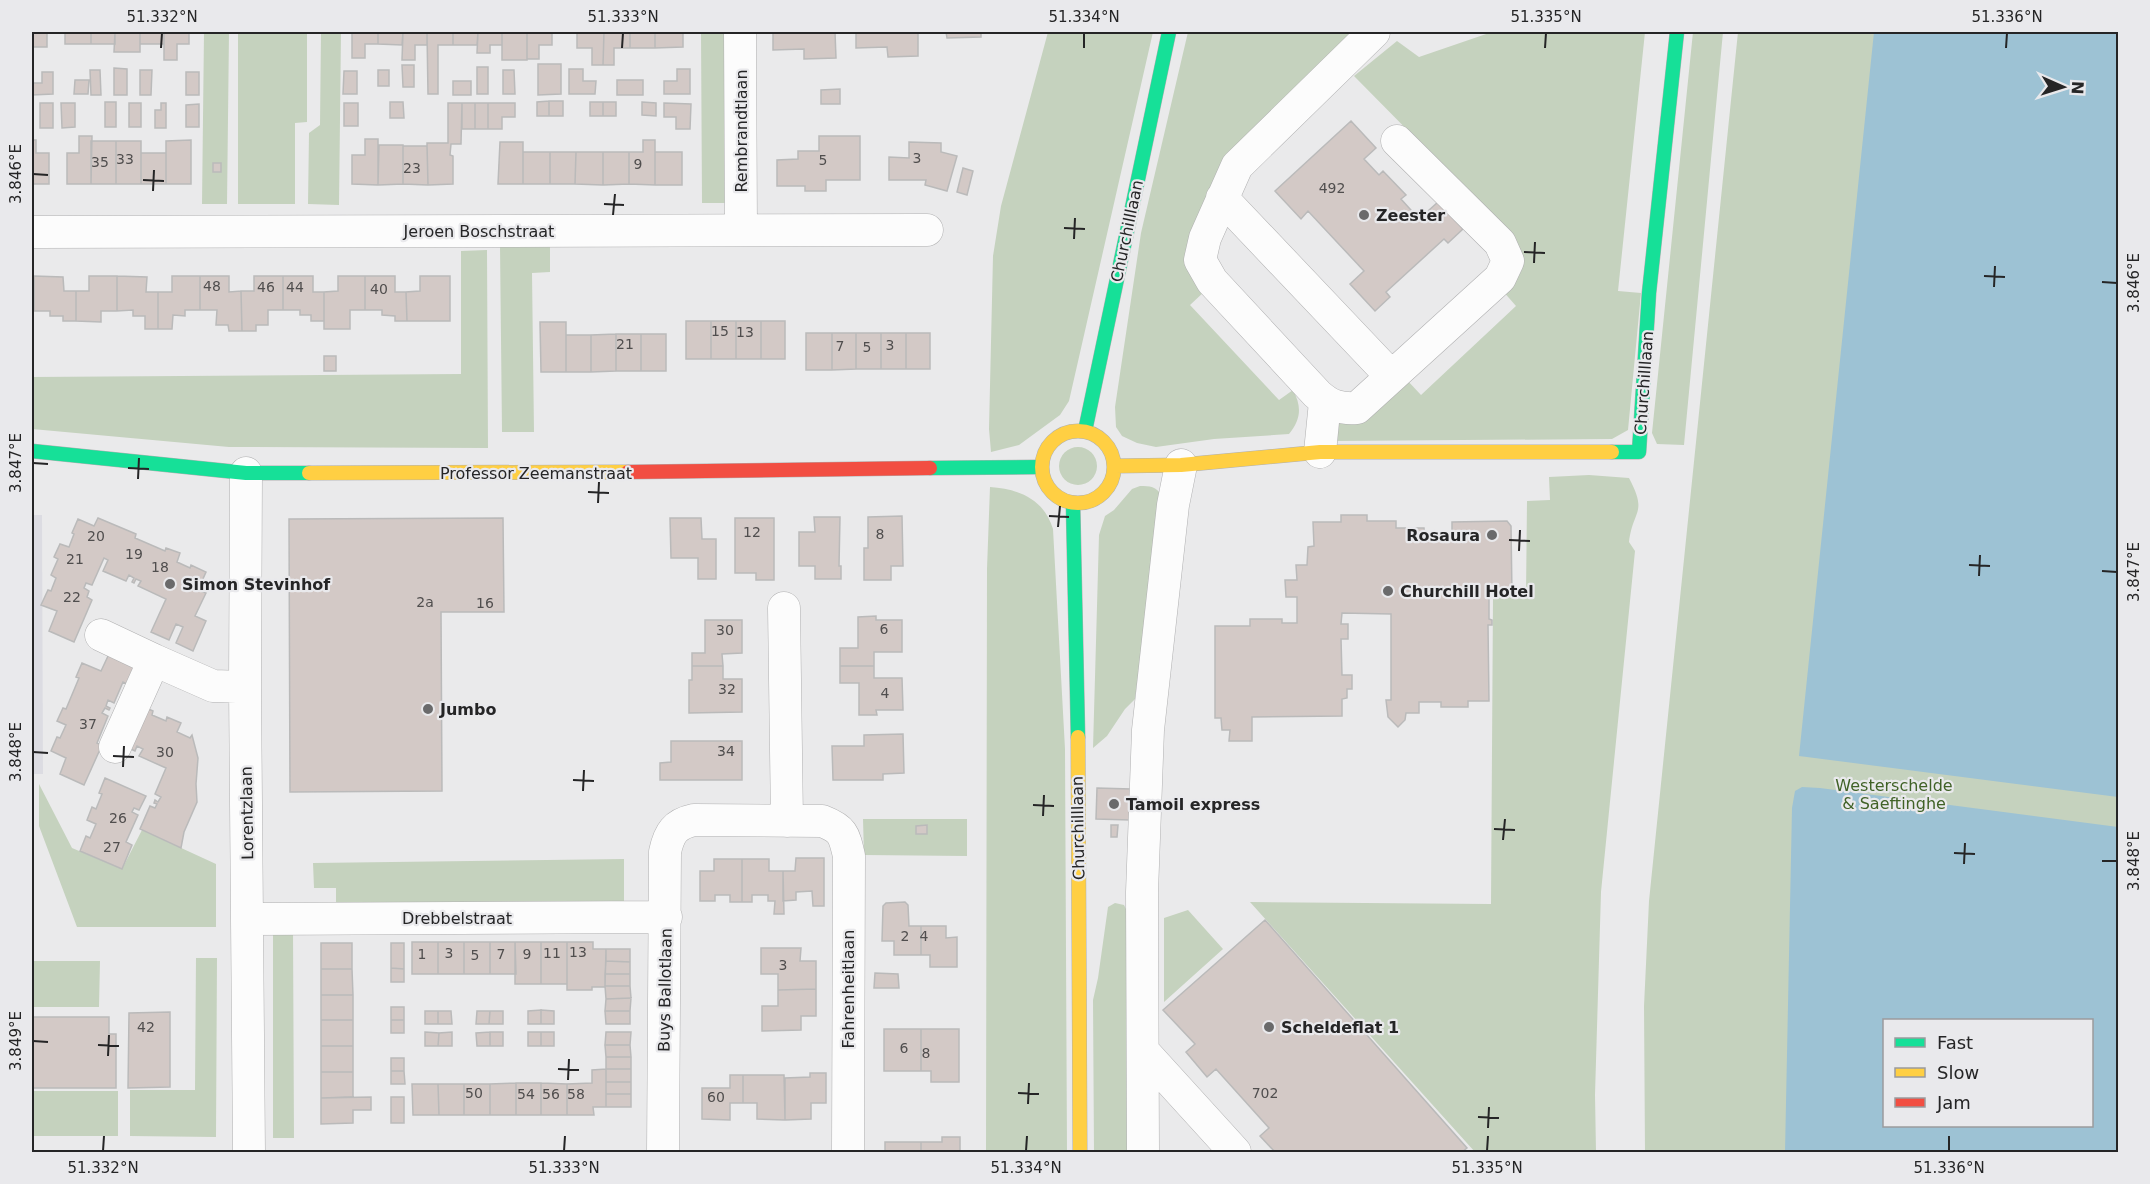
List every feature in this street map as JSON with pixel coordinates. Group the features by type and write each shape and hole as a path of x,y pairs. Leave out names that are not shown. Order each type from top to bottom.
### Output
{"street":[{"name":"Rembrandtlaan","path":"740,32 741,230"},
{"name":"Churchilllaan","path":"1085,431 1169,32"},
{"path":"1374,32 1237,166 1205,238 1200,260 1212,281 1325,402 1340,409 1357,408 1500,278 1508,261 1500,243 1397,141"},
{"name":"Churchilllaan","path":"1115,466 1181,465 1320,453 1639,452 1649,292 1677,32"},
{"path":"1222,198 1391,376"},
{"name":"Jeroen Boschstraat","path":"32,232 927,230"},
{"path":"1320,453 1325,402"},
{"path":"1085,431 1101,438 1111,450 1115,466 1110,486 1102,494 1094,501 1073,504 1056,498 1045,484 1041,467 1047,446 1064,433 1085,431"},
{"name":"Professor Zeemanstraat","path":"32,451 246,473 494,473 1041,467"},
{"path":"1143,1152 1142,892 1148,730 1173,505 1181,465"},
{"name":"Lorentzlaan","path":"246,473 245,687 249,1152"},
{"name":"Churchilllaan","path":"1073,504 1078,766 1080,1152"},
{"path":"784,608 788,821"},
{"path":"101,635 213,686 245,687"},
{"path":"115,747 154,660"},
{"name":"Buys Ballotlaan","path":"663,1152 665,852 668,840 673,829 682,822 694,820 788,821"},
{"name":"Fahrenheitlaan","path":"788,821 822,821 838,828 845,838 849,856 848,1152"},
{"name":"Drebbelstraat","path":"248,919 666,917"},
{"path":"1144,1052 1235,1152"}],"shaded area":[{"path":"32,515 42,515 43,774 32,774"}],"green space":[{"path":"204,32 229,32 227,204 202,204"},
{"path":"238,32 307,32 307,122 295,123 295,204 238,204"},
{"path":"321,32 341,32 339,205 308,204 309,133 320,125"},
{"path":"701,32 725,32 727,203 702,203"},
{"path":"1048,32 1153,32 1069,401 1060,415 1019,445 991,452 989,429 993,256 1001,206"},
{"path":"1188,32 1362,32 1237,147 1205,291 1190,305 1279,400 1293,390 1299,407 1296,423 1289,434 1214,439 1156,447 1137,443 1122,436 1116,427 1115,407 1141,233"},
{"path":"1492,32 1645,32 1618,291 1641,293 1628,430 1612,439 1334,441 1339,422 1406,379 1421,395 1516,306 1502,290 1507,231 1354,76 1397,41 1419,57"},
{"path":"1693,32 1723,32 1684,445 1657,444 1652,433"},
{"name":"Westerschelde & Saeftinghe","path":"1738,32 2118,32 2118,1152 1645,1152 1644,1006 1649,901"},
{"path":"550,244 550,272 532,273 534,432 502,432 500,245"},
{"path":"487,250 488,448 229,447 32,429 32,377 461,374 461,251"},
{"path":"1078,447 1085,448 1091,453 1096,459 1096,473 1091,479 1085,484 1078,485 1071,484 1065,479 1060,473 1059,466 1060,459 1065,453 1071,448"},
{"path":"1589,475 1629,478 1638,499 1638,511 1629,542 1635,551 1601,892 1595,1095 1596,1152 1475,1152 1250,902 1491,904 1493,597 1526,595 1527,501 1550,500 1549,477"},
{"path":"1140,486 1152,487 1162,496 1135,699 1125,709 1107,736 1093,748 1099,535 1105,516 1114,510 1132,489"},
{"path":"990,487 1020,493 1037,503 1049,519 1053,529 1065,749 1067,1152 986,1152 987,569"},
{"path":"39,784 72,848 122,869 142,830 216,864 216,927 77,927 39,826"},
{"path":"863,819 967,819 967,856 864,855"},
{"path":"624,859 624,903 336,906 336,888 314,888 313,863"},
{"path":"1115,903 1124,905 1129,915 1131,1152 1094,1152 1093,1000 1108,907"},
{"path":"1188,910 1223,949 1164,1002 1164,918"},
{"path":"273,930 293,930 294,1138 273,1138"},
{"path":"196,958 217,958 216,1137 130,1136 130,1090 195,1090"},
{"path":"32,961 100,961 99,1007 32,1007"},
{"path":"32,1091 118,1091 118,1136 32,1136"}],"water":[{"path":"1874,32 2118,32 2118,797 1799,756"},
{"path":"1802,787 1820,788 2118,827 2118,1152 1785,1152 1792,808 1795,791"}],"building":[{"path":"32,32 47,32 47,47 32,47"},
{"path":"65,32 91,32 91,44 65,44"},
{"path":"91,32 115,32 115,44 91,44"},
{"path":"115,32 140,32 140,52 114,52"},
{"path":"140,32 164,32 164,44 140,44"},
{"path":"164,32 189,32 189,44 177,44 177,60 164,60"},
{"path":"352,32 378,32 378,44 365,44 365,58 352,58"},
{"path":"378,32 403,32 402,45 378,44"},
{"path":"403,32 427,32 427,45 415,45 415,60 402,60"},
{"path":"427,32 453,32 453,45 438,45 438,94 428,94"},
{"path":"453,32 478,32 477,45 453,45"},
{"path":"478,32 502,32 502,45 490,45 490,53 477,53"},
{"path":"502,32 527,32 527,60 502,60"},
{"path":"527,32 552,32 552,45 539,45 539,59 527,59"},
{"path":"577,32 604,32 603,65 592,65 592,48 577,48"},
{"path":"604,32 630,32 630,48 614,48 614,65 603,65"},
{"path":"630,32 655,32 655,48 630,48"},
{"path":"655,32 683,32 683,47 655,48"},
{"path":"773,32 835,32 836,58 804,59 804,49 773,50"},
{"path":"856,32 918,32 918,56 888,57 887,47 856,48"},
{"path":"946,32 981,32 981,37 947,38"},
{"path":"538,64 561,64 561,94 538,95"},
{"path":"402,65 414,65 414,87 403,87"},
{"path":"477,67 488,67 488,94 477,94"},
{"path":"114,68 127,69 127,95 114,95"},
{"path":"569,69 583,69 583,81 596,81 595,94 569,94"},
{"path":"677,69 690,69 690,94 664,94 664,81 677,81"},
{"path":"90,70 100,70 101,95 91,95"},
{"path":"140,70 152,70 151,95 140,95"},
{"path":"378,70 389,70 389,86 378,86"},
{"path":"503,70 514,70 515,94 503,94"},
{"path":"344,71 357,71 357,94 343,94"},
{"path":"42,72 53,72 53,94 32,95 32,83 42,83"},
{"path":"186,72 199,72 199,95 186,95"},
{"path":"75,80 89,80 88,94 74,94"},
{"path":"617,80 643,80 643,95 617,95"},
{"path":"453,81 471,81 471,95 453,95"},
{"path":"840,89 840,104 821,104 821,90"},
{"path":"549,101 563,101 563,116 549,116"},
{"path":"549,101 549,116 537,116 537,102"},
{"path":"105,102 116,102 116,127 105,127"},
{"path":"390,102 403,102 404,118 390,118"},
{"path":"590,102 603,102 603,116 590,116"},
{"path":"603,102 616,102 616,116 603,116"},
{"path":"642,102 656,103 656,116 642,115"},
{"path":"40,103 53,103 53,128 40,128"},
{"path":"61,103 75,103 75,127 62,128"},
{"path":"129,103 141,103 141,127 129,127"},
{"path":"161,103 166,103 166,128 155,128 155,110 161,110"},
{"path":"344,103 358,103 358,126 344,126"},
{"path":"448,103 462,103 461,144 451,144 453,184 428,185 427,143 448,143"},
{"path":"462,103 475,103 475,129 462,129"},
{"path":"475,103 488,103 488,129 475,129"},
{"path":"488,103 515,103 515,117 502,117 502,129 488,129"},
{"path":"664,103 691,104 690,129 676,129 676,117 664,117"},
{"path":"199,104 199,127 186,127 186,105"},
{"name":"Zeester","path":"1351,121 1376,148 1364,159 1379,175 1383,171 1406,195 1401,199 1419,219 1438,202 1463,229 1448,243 1444,239 1386,292 1390,297 1375,311 1350,284 1364,271 1308,211 1301,219 1275,191"},
{"path":"79,136 92,136 91,184 67,184 67,153 79,153"},
{"path":"819,136 860,136 860,180 826,180 826,191 805,191 805,186 777,186 777,160 798,159 798,151 819,151"},
{"path":"365,139 378,139 378,185 352,184 352,155 365,155"},
{"path":"32,140 36,140 36,153 49,153 49,184 32,184"},
{"path":"191,140 191,184 166,184 166,141"},
{"path":"643,140 655,140 655,185 629,184 629,152 643,152"},
{"path":"91,141 116,141 116,184 91,184"},
{"path":"116,141 141,141 141,184 116,184"},
{"path":"500,142 523,142 523,184 498,184"},
{"path":"909,142 941,143 941,152 957,156 947,191 925,185 926,180 889,180 889,157 909,158"},
{"path":"379,145 403,145 403,184 378,185"},
{"path":"403,146 427,146 428,185 403,184"},
{"path":"523,152 550,152 550,184 523,184"},
{"path":"550,152 576,152 575,184 550,184"},
{"path":"576,152 603,152 603,185 575,184"},
{"path":"603,152 629,152 629,184 603,185"},
{"path":"655,152 682,152 682,185 655,185"},
{"path":"141,153 166,153 166,184 141,184"},
{"path":"213,163 221,163 221,172 213,172"},
{"path":"963,168 973,171 967,195 957,192"},
{"path":"34,276 63,277 64,291 76,291 76,321 63,321 63,316 50,316 50,311 34,311"},
{"path":"89,276 117,276 117,311 101,311 101,322 76,321 76,291 89,291"},
{"path":"117,276 147,277 146,292 158,292 158,329 145,329 145,316 133,316 133,310 117,311"},
{"path":"172,276 200,276 200,310 185,310 185,316 173,315 172,329 158,329 158,292 172,292"},
{"path":"200,276 229,276 229,292 241,291 242,331 229,331 228,325 216,325 217,310 200,310"},
{"path":"254,276 283,276 283,310 268,310 268,325 256,325 256,331 242,331 241,291 254,291"},
{"path":"283,276 313,276 313,292 324,292 324,321 311,321 311,315 300,315 300,310 283,310"},
{"path":"338,276 365,276 365,310 350,310 350,329 324,329 324,292 338,291"},
{"path":"365,276 395,276 395,292 406,292 407,321 395,321 395,316 382,315 382,310 365,310"},
{"path":"420,276 450,276 450,321 407,321 406,292 420,291"},
{"path":"686,321 711,321 711,359 686,359"},
{"path":"711,321 736,321 736,359 711,359"},
{"path":"736,321 761,321 761,359 736,359"},
{"path":"761,321 785,321 785,359 761,359"},
{"path":"540,322 566,322 566,372 541,372"},
{"path":"806,333 832,333 832,370 806,370"},
{"path":"832,333 856,333 856,369 832,370"},
{"path":"856,333 881,333 881,369 856,369"},
{"path":"881,333 906,333 906,369 881,369"},
{"path":"906,333 930,333 930,369 906,369"},
{"path":"616,334 641,334 641,371 616,371"},
{"path":"616,334 616,371 591,372 591,335"},
{"path":"641,334 666,334 666,371 641,371"},
{"path":"566,335 591,335 591,372 566,372"},
{"path":"324,356 336,356 336,371 324,371"},
{"path":"1341,515 1367,515 1367,521 1396,521 1396,528 1424,528 1425,538 1434,537 1436,533 1452,533 1452,522 1507,521 1511,526 1512,594 1489,594 1489,619 1492,620 1492,625 1488,625 1489,701 1468,701 1468,707 1441,707 1441,702 1419,702 1419,713 1406,713 1405,720 1398,727 1388,717 1386,700 1391,700 1391,614 1342,613 1341,624 1348,624 1348,639 1341,639 1342,675 1352,675 1352,689 1347,689 1347,698 1342,699 1342,716 1252,717 1252,741 1229,741 1230,730 1222,730 1221,718 1215,718 1215,626 1250,626 1250,619 1282,619 1282,623 1297,623 1297,597 1286,597 1285,580 1297,580 1296,565 1307,565 1308,547 1314,546 1313,522 1341,522"},
{"path":"902,516 903,566 891,566 891,580 864,580 864,548 868,548 868,517"},
{"path":"814,517 840,517 841,579 815,579 815,566 799,566 799,532 815,532"},
{"name":"Simon Stevinhof","path":"98,518 136,534 135,538 165,551 166,548 180,553 177,562 206,572 198,590 206,593 195,616 206,621 193,651 176,643 183,627 176,624 169,640 151,632 166,599 138,586 141,581 136,579 134,583 132,582 134,578 129,575 126,581 103,571 108,560 104,558 92,585 86,583 84,588 89,591 87,597 92,600 74,642 49,631 57,611 41,605 48,590 51,591 56,578 51,575 58,559 54,557 60,544 69,547 78,519 94,526"},
{"path":"503,518 504,612 441,612 442,791 290,792 289,519"},
{"path":"670,518 701,518 702,539 716,539 716,579 698,579 698,558 671,558"},
{"path":"735,518 774,518 774,580 756,580 756,573 735,573"},
{"path":"876,616 876,620 902,620 902,652 874,652 874,666 840,666 840,648 858,648 858,617"},
{"path":"705,620 742,620 742,653 722,654 723,666 692,666 692,653 705,653"},
{"path":"109,654 143,669 135,688 123,682 114,703 108,700 106,706 110,708 109,710 105,708 102,713 108,716 97,743 102,745 84,785 60,774 66,758 51,751 66,725 57,721 63,708 66,709 79,678 76,677 82,663 101,671"},
{"path":"692,666 723,666 723,679 742,679 742,712 689,713 689,680 692,680"},
{"path":"840,666 874,666 874,678 902,678 903,710 876,710 877,715 859,715 859,683 840,683"},
{"path":"139,705 153,711 152,715 166,721 167,717 181,723 177,732 190,738 192,735 198,758 197,802 184,832 181,848 140,829 150,806 155,808 157,804 154,803 155,800 158,802 161,797 155,794 166,768 139,756 143,749 137,746 135,751 122,745"},
{"path":"903,734 904,773 883,774 883,780 833,780 832,746 864,746 864,735"},
{"path":"671,741 742,741 742,780 660,780 660,763 671,762"},
{"path":"105,778 146,796 139,810 134,808 132,812 138,815 126,842 132,845 122,869 80,851 86,836 90,838 96,824 87,820 92,807 96,809"},
{"path":"1097,788 1131,789 1130,820 1096,819"},
{"path":"927,825 927,834 916,834 916,826"},
{"path":"1111,825 1118,825 1117,837 1111,837"},
{"path":"796,858 824,858 824,906 813,906 812,891 796,892 796,900 783,901 783,871 795,871"},
{"path":"714,859 742,859 742,902 730,902 730,895 715,895 715,901 700,901 700,871 714,871"},
{"path":"742,859 769,859 769,871 783,871 784,914 774,914 775,901 768,901 768,895 752,895 752,902 742,902"},
{"path":"905,902 908,905 909,926 921,926 921,955 894,955 894,941 882,941 883,906 886,903"},
{"name":"Scheldeflat 1","path":"1265,920 1467,1148 1462,1152 1275,1152 1260,1136 1269,1128 1216,1069 1207,1077 1186,1052 1195,1044 1163,1010"},
{"path":"921,926 946,926 946,938 957,937 957,967 930,967 930,955 921,955"},
{"path":"412,942 438,942 438,974 412,974"},
{"path":"438,942 464,942 464,974 438,974"},
{"path":"464,942 490,942 490,974 464,974"},
{"path":"490,942 515,942 516,974 490,974"},
{"path":"515,942 541,942 541,984 515,984"},
{"path":"541,942 567,942 567,984 541,984"},
{"path":"567,942 593,942 593,949 606,949 605,987 592,987 592,990 567,990"},
{"path":"321,943 352,943 352,969 321,969"},
{"path":"391,943 404,943 404,969 391,968"},
{"path":"761,948 801,948 800,961 816,961 816,989 778,990 778,974 761,974"},
{"path":"606,949 630,949 630,962 606,961"},
{"path":"606,961 630,962 630,974 605,974"},
{"path":"391,968 404,969 404,982 391,982"},
{"path":"321,969 352,969 353,995 321,995"},
{"path":"875,973 898,974 899,988 874,988"},
{"path":"605,974 630,974 630,986 605,986"},
{"path":"605,986 630,986 631,998 606,999"},
{"path":"816,989 816,1016 801,1016 801,1030 762,1031 762,1006 778,1006 778,990"},
{"path":"321,995 353,995 353,1020 321,1020"},
{"path":"631,998 630,1011 605,1011 606,999"},
{"path":"391,1007 404,1007 404,1020 391,1020"},
{"path":"541,1010 541,1024 528,1024 528,1011"},
{"path":"541,1010 554,1011 554,1024 541,1024"},
{"path":"425,1011 438,1011 438,1024 425,1024"},
{"path":"438,1011 451,1011 452,1024 438,1024"},
{"path":"477,1011 490,1011 489,1024 476,1024"},
{"path":"490,1011 503,1011 503,1024 489,1024"},
{"path":"605,1011 630,1011 630,1024 606,1024"},
{"path":"170,1012 170,1087 128,1088 129,1013"},
{"path":"32,1017 109,1017 109,1034 116,1034 116,1088 32,1088"},
{"path":"321,1020 353,1020 353,1046 321,1046"},
{"path":"391,1020 404,1020 404,1033 391,1033"},
{"path":"884,1029 921,1029 921,1071 884,1071"},
{"path":"921,1029 959,1029 959,1082 931,1082 931,1071 921,1071"},
{"path":"425,1032 439,1033 438,1046 425,1046"},
{"path":"452,1032 452,1046 438,1046 439,1033"},
{"path":"490,1032 490,1046 477,1046 476,1033"},
{"path":"490,1032 503,1032 503,1046 490,1046"},
{"path":"528,1032 541,1032 541,1046 528,1046"},
{"path":"541,1032 554,1032 554,1046 541,1046"},
{"path":"606,1032 631,1032 630,1045 605,1045"},
{"path":"605,1045 630,1045 631,1057 606,1057"},
{"path":"321,1046 353,1046 353,1072 321,1072"},
{"path":"606,1057 631,1057 631,1069 606,1069"},
{"path":"391,1058 404,1058 404,1071 391,1071"},
{"path":"606,1069 606,1107 593,1107 594,1115 567,1115 567,1084 592,1083 592,1070"},
{"path":"606,1069 631,1069 631,1082 606,1082"},
{"path":"391,1071 404,1071 405,1084 391,1084"},
{"path":"321,1072 353,1072 353,1097 321,1098"},
{"path":"810,1073 826,1073 826,1103 811,1103 811,1119 785,1120 785,1078 810,1077"},
{"path":"730,1075 743,1075 743,1103 730,1103 730,1120 702,1119 702,1088 730,1088"},
{"path":"743,1075 784,1075 785,1120 757,1119 757,1103 743,1103"},
{"path":"606,1082 631,1082 631,1094 606,1094"},
{"path":"516,1083 516,1115 490,1115 490,1084"},
{"path":"516,1083 541,1083 541,1115 516,1115"},
{"path":"541,1083 567,1084 567,1115 541,1115"},
{"path":"412,1084 438,1084 439,1115 413,1115"},
{"path":"438,1084 464,1084 464,1115 439,1115"},
{"path":"464,1084 490,1084 490,1115 464,1115"},
{"path":"606,1094 631,1094 631,1107 606,1107"},
{"path":"371,1097 371,1110 353,1110 353,1123 321,1124 321,1098"},
{"path":"391,1097 404,1097 404,1123 391,1123"},
{"path":"942,1137 960,1137 960,1152 921,1152 921,1142 942,1142"},
{"path":"885,1142 921,1142 921,1152 885,1152"}],"traffic: fast":[{"path":"1085,431 1169,32"},
{"path":"1612,452 1639,452 1649,293 1677,32"},
{"path":"32,451 246,473 309,473"},
{"path":"930,468 1041,467"},
{"path":"1073,504 1078,737"}],"traffic: slow":[{"path":"1085,431 1104,441 1112,453 1114,467 1112,481 1104,493 1092,501 1071,503 1052,493 1044,481 1042,460 1052,441 1064,433 1085,431"},
{"path":"1115,466 1181,465 1320,452 1612,452"},
{"path":"309,473 628,472"},
{"path":"1078,737 1080,1152"}],"traffic: jam":[{"path":"628,472 930,468"}],"place":[{"name":"Zeester","path":"1364,215"},
{"name":"Rosaura","path":"1492,535"},
{"name":"Simon Stevinhof","path":"170,584"},
{"name":"Churchill Hotel","path":"1388,591"},
{"name":"Jumbo","path":"428,709"},
{"name":"Tamoil express","path":"1114,804"},
{"name":"Scheldeflat 1","path":"1269,1027"}]}
